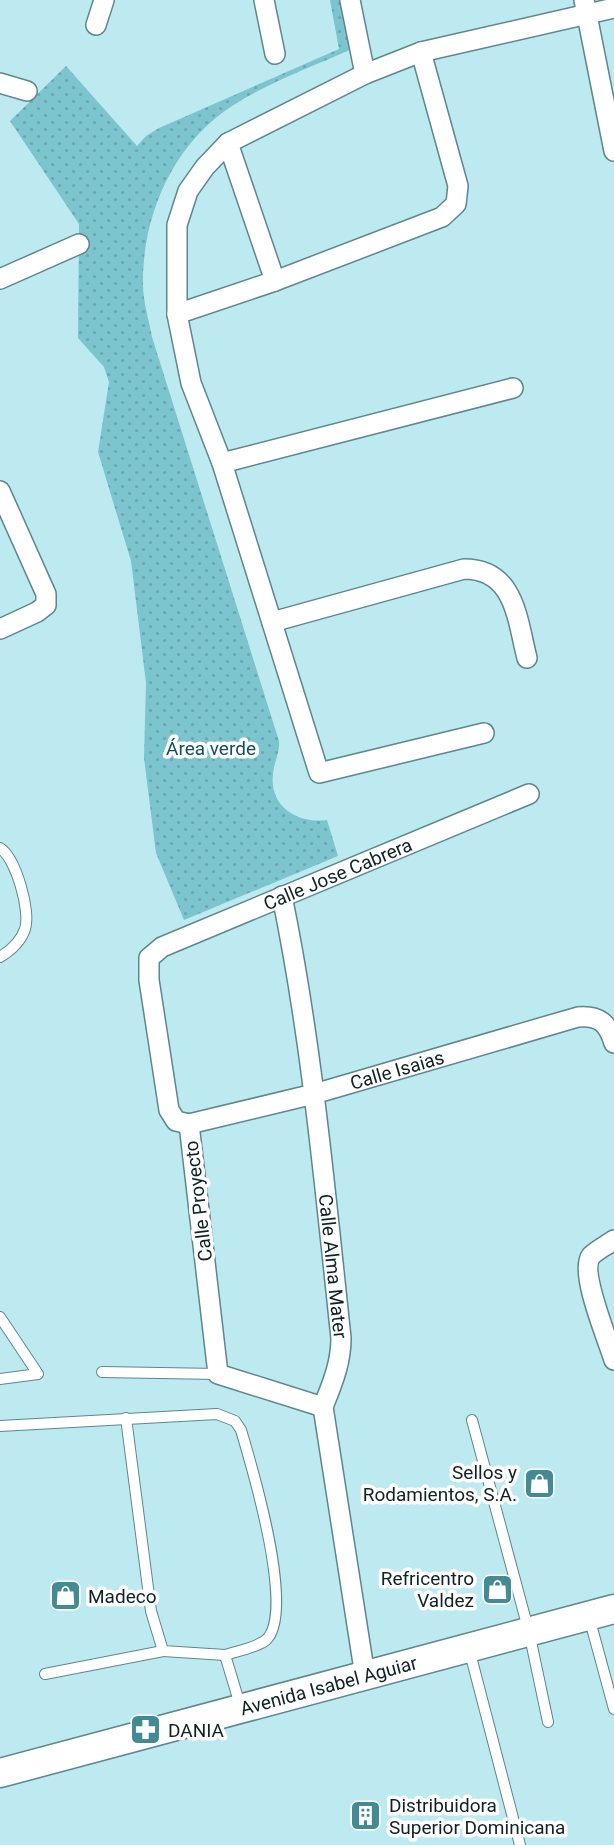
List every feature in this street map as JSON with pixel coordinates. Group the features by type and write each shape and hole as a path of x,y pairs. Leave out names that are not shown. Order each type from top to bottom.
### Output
{"main road":[{"name":"Avenida Isabel Aguiar","path":"0,1773 601,1613"}],"street":[{"path":"96,25 104,0"},
{"path":"264,0 275,54"},
{"path":"350,0 365,74"},
{"path":"585,7 614,150"},
{"path":"484,733 319,773 222,463 191,383 177,314 177,225 188,191 205,167 228,143 365,74 421,52 585,7 614,8"},
{"path":"177,314 275,281 442,217 456,204 458,186 421,52"},
{"path":"0,83 27,91"},
{"path":"228,143 275,281"},
{"path":"0,279 79,244"},
{"path":"222,463 513,388"},
{"path":"0,491 46,594 46,605 37,612 0,629"},
{"path":"272,622 464,569 478,569 495,577 511,597 527,658"},
{"name":"Calle Jose Cabrera","path":"149,958 162,947 529,794"},
{"name":"Calle Alma Mater","path":"282,896 314,1094 341,1338 341,1356 323,1407"},
{"name":"Calle Proyecto","path":"149,958 149,980 169,1110 176,1121 189,1124 218,1374"},
{"name":"Calle Isaias","path":"189,1124 314,1094 578,1017 596,1017 603,1022 614,1043"},
{"path":"614,1240 593,1255 587,1267 590,1285 614,1360"},
{"path":"218,1374 323,1407 365,1676"}],"lane":[{"path":"0,848 15,868 25,908 26,928 10,951 0,957"},
{"path":"0,1317 38,1374 0,1379"},
{"path":"102,1372 218,1374"},
{"path":"0,1426 217,1414 236,1421 241,1430 262,1504 277,1595 275,1625 266,1640 225,1655 163,1651 46,1674"},
{"path":"126,1418 151,1611 163,1651"},
{"path":"472,1420 529,1632 548,1722"},
{"path":"601,1613 614,1709"},
{"path":"469,1648 520,1845"},
{"path":"225,1655 241,1709"}],"green space":[{"name":"Área verde","path":"330,0 342,0 352,49 291,75 232,106 193,140 165,184 155,208 144,258 143,291 152,337 279,741 273,774 276,796 288,811 296,816 316,821 327,820 338,856 184,920 156,853 144,758 146,683 131,561 98,452 109,382 104,367 78,338 79,224 10,121 66,66 137,146 159,128 339,49"}],"place":[{"name":"Sellos y Rodamientos, S.A.","path":"540,1483"},
{"name":"Refricentro Valdez","path":"497,1589"},
{"name":"Madeco","path":"65,1596"},
{"name":"DANIA","path":"145,1730"},
{"name":"Distribuidora Superior Dominicana","path":"366,1816"}]}
